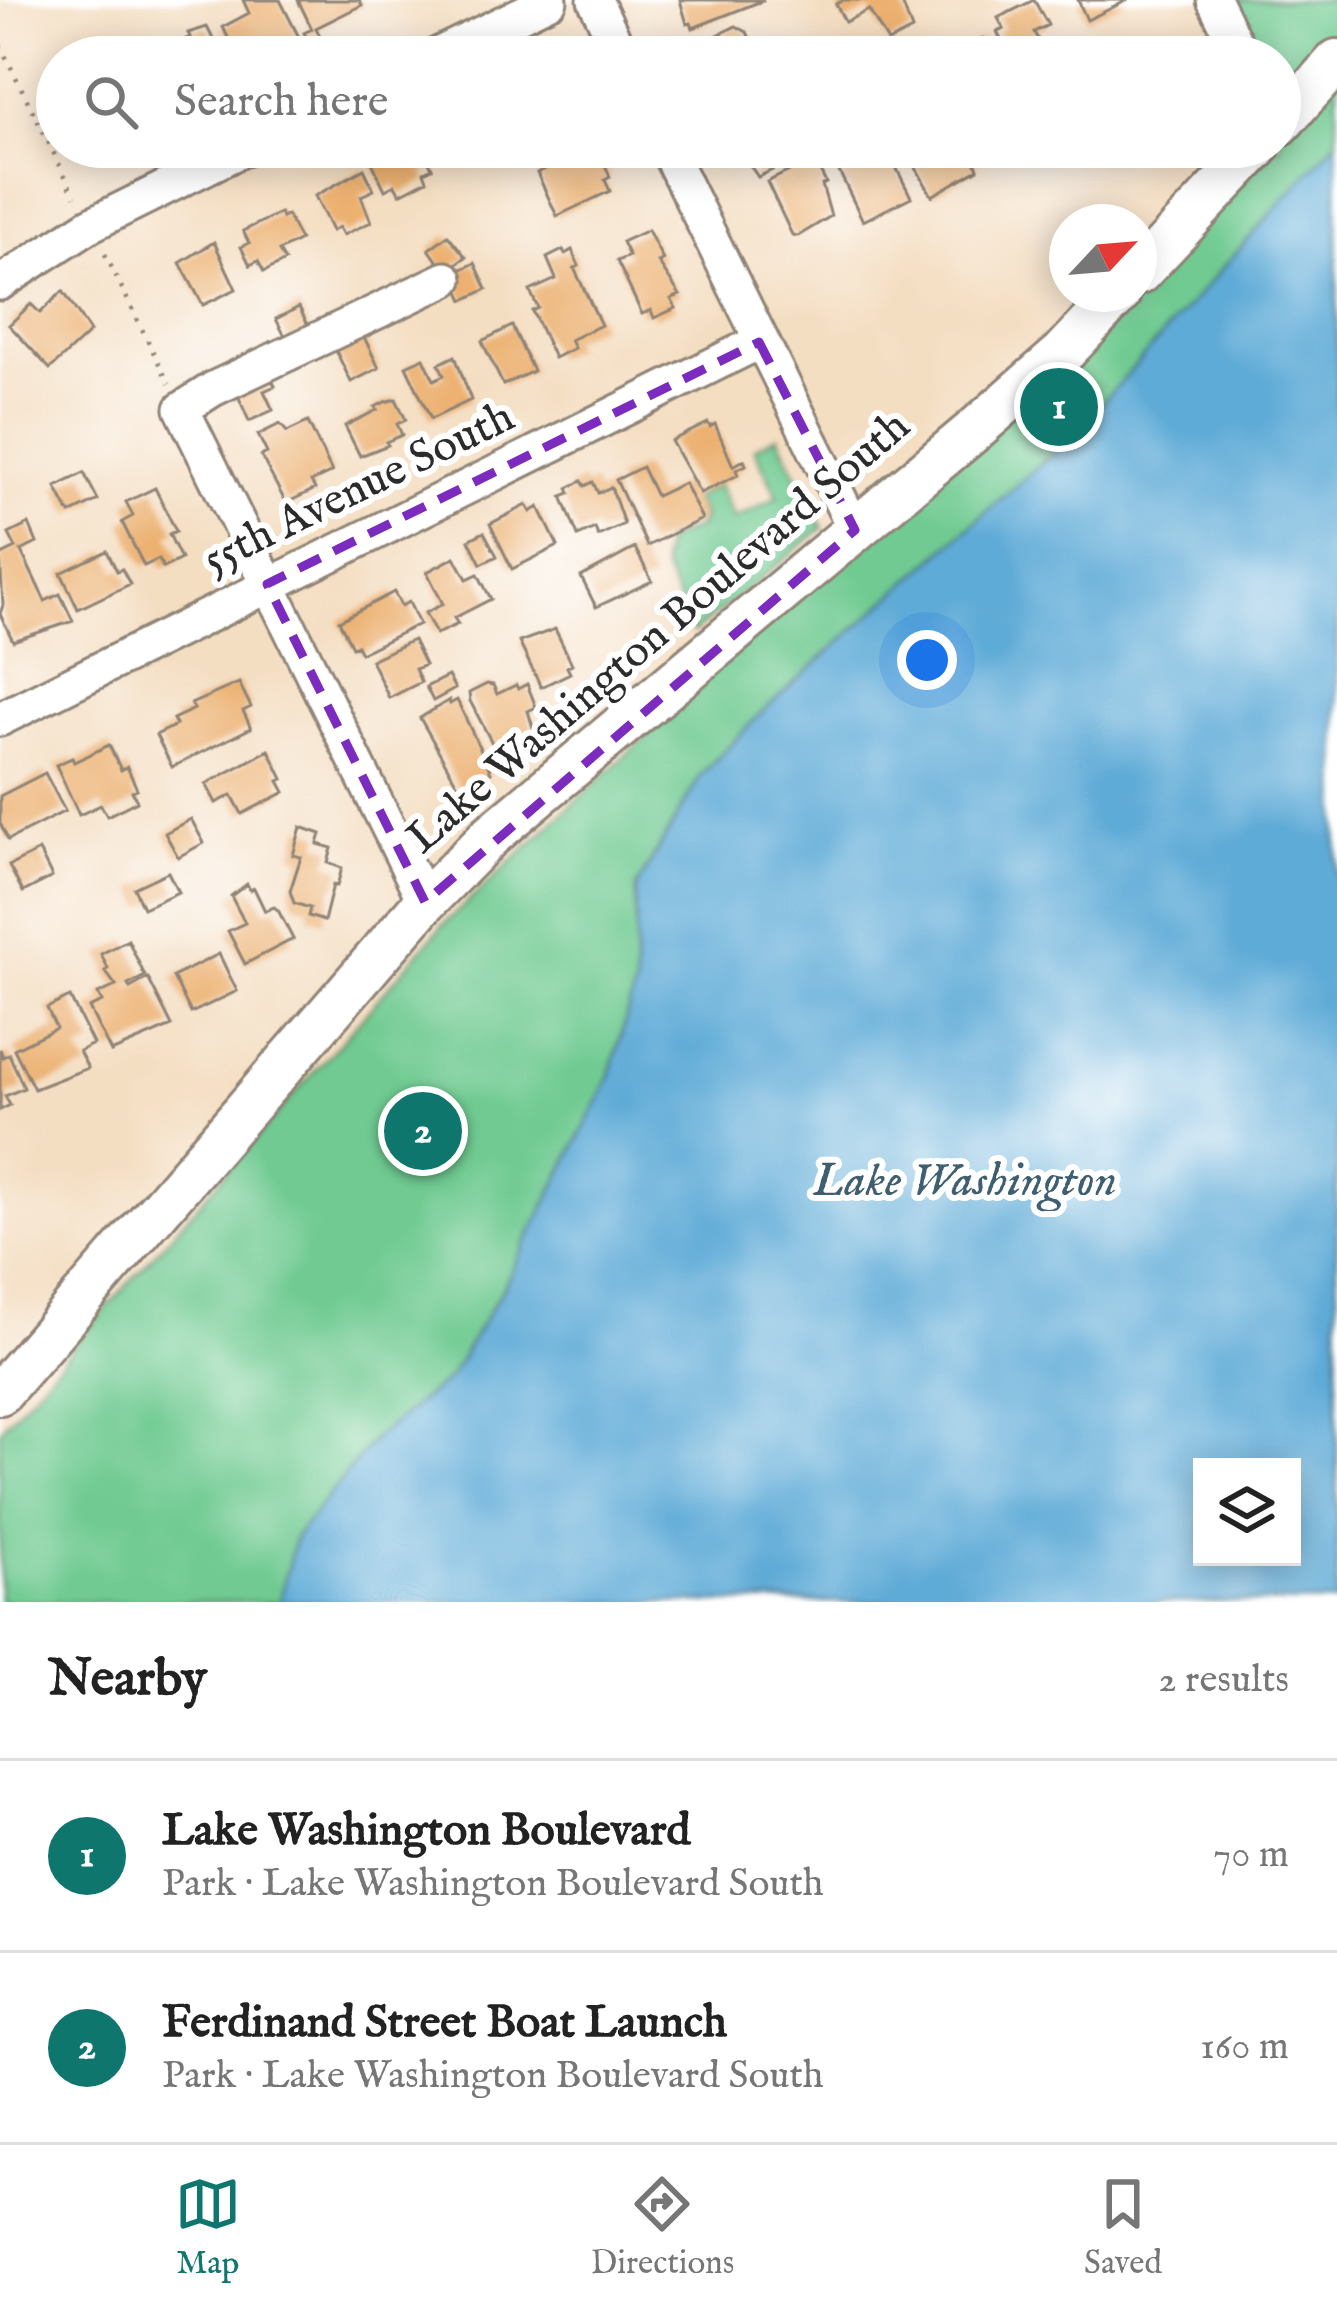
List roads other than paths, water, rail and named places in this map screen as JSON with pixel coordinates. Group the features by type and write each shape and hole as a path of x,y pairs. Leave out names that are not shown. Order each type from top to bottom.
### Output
{"main road":[{"path":"1301,101 1337,61"},
{"path":"1157,254 1238,168"},
{"name":"Lake Washington Boulevard South","path":"0,1393 425,902 489,837 1064,353 1102,312"}],"street":[{"path":"476,36 550,0"},
{"path":"595,0 612,36"},
{"path":"1214,0 1232,36"},
{"path":"0,284 90,225 205,168"},
{"path":"676,168 855,530"},
{"path":"425,902 179,404 446,280"},
{"name":"55th Avenue South","path":"0,719 759,342"}],"water":[{"name":"Lake Washington","path":"1337,140 1337,1602 279,1602 295,1537 375,1438 449,1378 503,1288 609,1079 635,986 636,888 702,774 765,709 1075,433"}],"place":[{"name":"Lake Washington Boulevard","path":"1059,407"},
{"name":"Ferdinand Street Boat Launch","path":"423,1131"}]}
